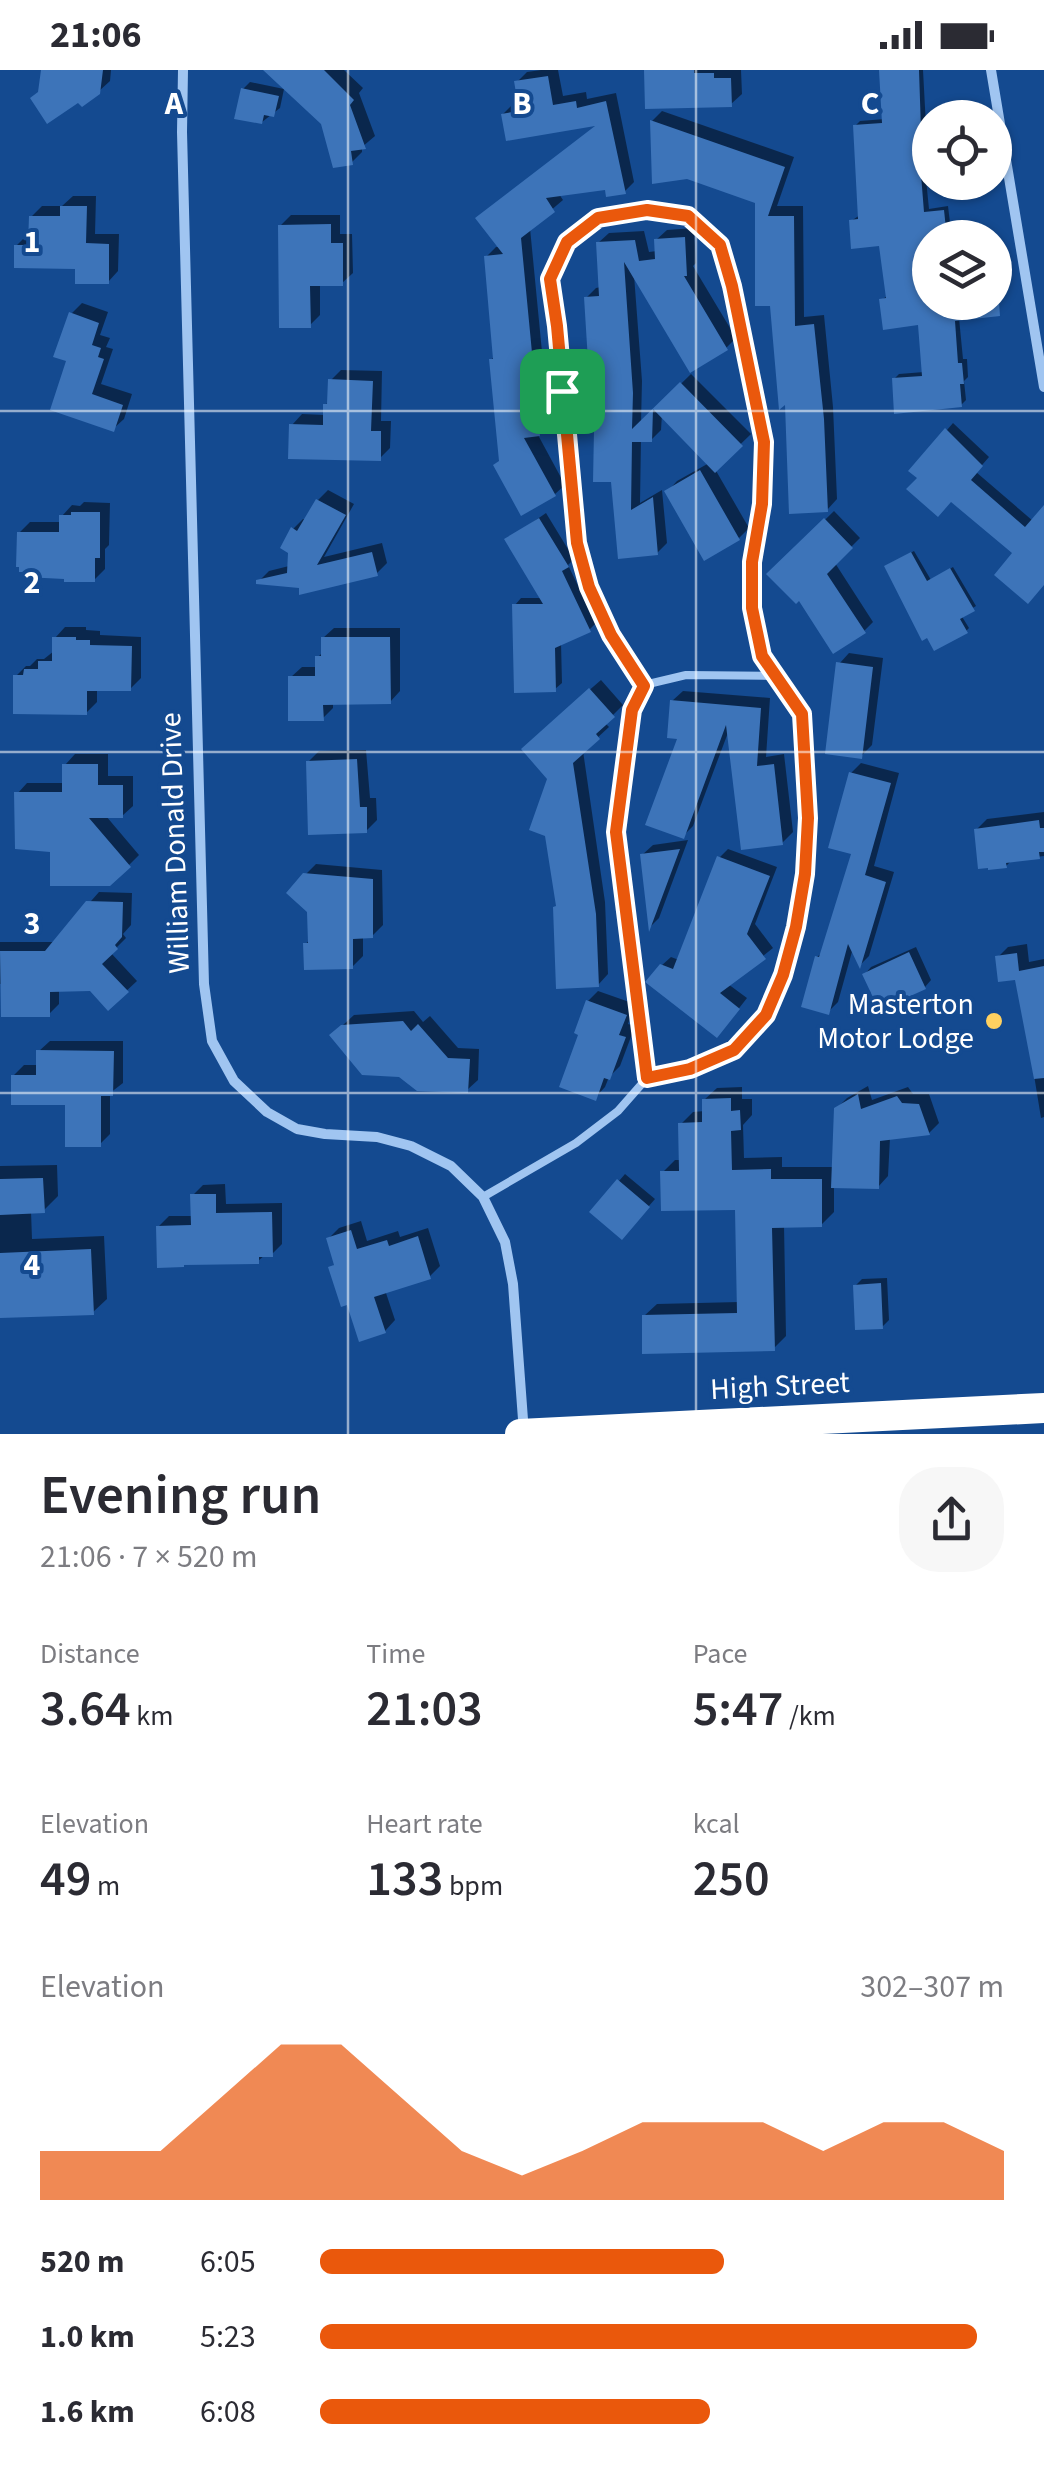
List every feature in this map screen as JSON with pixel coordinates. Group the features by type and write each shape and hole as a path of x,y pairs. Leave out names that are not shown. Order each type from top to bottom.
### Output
{"highway":[{"name":"High Street","path":"522,1434 1044,1408"}],"street":[{"name":"William Donald Drive","path":"183,70 204,984 212,1041 234,1081 266,1112 297,1128 377,1137 411,1146 451,1166 483,1197 505,1242 513,1284 522,1434"},
{"path":"990,70 1044,387"}],"lane":[{"path":"483,1197 576,1143 618,1110 647,1078 690,1069 734,1050 766,1015 783,975 805,874 808,818 802,714 762,656 752,608 752,562 762,504 764,442 732,286 720,245 688,216 647,210 598,218 567,242 550,279 577,543 589,587 611,635 644,686"},
{"path":"644,686 686,676 776,676"},
{"path":"644,686 632,710 616,832 647,1078"}],"building":[{"path":"41,70 103,70 100,94 82,107 78,103 47,124 30,98 38,92"},
{"path":"263,70 324,70 354,100 350,105 366,149 351,151 353,165 333,168 321,124"},
{"path":"644,70 694,70 714,73 714,78 731,78 732,107 645,109"},
{"path":"879,70 919,70 920,100 912,100 912,200 923,200 924,212 944,210 945,220 912,220 912,320 964,320 955,321 964,384 960,384 962,407 894,414 892,378 922,376 918,325 883,330 879,299 886,298 879,246 851,249 849,220 858,219 853,125 882,123"},
{"path":"548,76 553,105 576,101 577,108 606,101 626,194 606,197 605,190 546,198 555,212 521,238 540,436 524,438 556,496 521,516 493,465 499,461 484,256 503,254 475,218 595,126 506,141 501,114 519,111 514,81"},
{"path":"241,88 279,96 274,117 264,115 262,124 234,119"},
{"path":"650,120 785,167 768,216 794,216 795,326 814,324 828,512 789,514 785,405 779,410 770,306 755,306 755,203 687,179 652,184"},
{"path":"60,206 87,206 86,243 109,244 109,284 75,284 75,269 14,268 14,245 28,245 29,216 60,216"},
{"path":"331,224 331,243 343,243 343,286 310,286 311,328 279,328 278,225"},
{"path":"685,237 684,276 728,350 690,373 624,262 632,429 680,382 743,446 715,473 653,409 652,442 632,442 631,510 653,497 658,555 618,559 611,482 593,482 595,377 589,377 584,297 599,296 596,242 635,240 639,261 655,259 654,239"},
{"path":"69,312 99,323 92,345 101,348 98,357 104,359 92,394 123,405 114,432 50,410 66,361 53,357"},
{"path":"328,379 373,381 371,431 381,431 381,461 288,459 289,424 323,425"},
{"path":"945,428 983,466 971,480 1025,527 1044,505 1044,585 1028,604 994,575 1012,553 951,502 938,517 906,489 917,478 908,471"},
{"path":"700,470 740,540 704,561 664,491"},
{"path":"316,499 346,515 317,565 372,552 378,576 299,595 299,588 256,584 256,580 287,573 288,553 280,548 291,527 297,531"},
{"path":"100,512 100,558 95,558 95,582 25,577 25,572 16,567 17,532 59,532 59,515"},
{"path":"539,518 569,567 562,571 591,632 555,648 556,692 514,693 512,604 543,604 504,539"},
{"path":"824,518 853,548 827,574 866,633 833,654 799,601 796,604 766,574"},
{"path":"911,552 927,581 950,568 975,611 960,619 968,633 934,651 927,638 922,641 884,566"},
{"path":"52,637 76,637 90,640 90,645 132,646 131,691 87,691 87,715 13,714 13,675 23,675 24,669 38,669 38,661 52,661"},
{"path":"321,637 390,637 391,704 323,705 324,721 288,721 288,676 315,676 315,656 321,656"},
{"path":"836,662 873,667 862,759 825,754"},
{"path":"589,688 615,717 596,734 600,739 573,763 596,914 599,987 556,989 556,906 545,836 529,830 547,779 521,749"},
{"path":"670,700 761,708 757,766 774,764 783,845 741,850 726,725 684,839 645,825 677,739 667,738"},
{"path":"357,759 360,807 367,807 367,833 308,835 306,761"},
{"path":"62,764 98,764 98,785 123,785 123,818 89,818 131,867 110,886 50,886 50,852 15,849 14,792 62,792"},
{"path":"849,772 891,783 865,875 886,882 860,969 848,944 829,1015 801,1007 851,854 828,848"},
{"path":"1039,820 1040,828 1044,828 1044,852 1039,852 1040,859 1006,863 1007,868 978,869 974,829"},
{"path":"680,849 649,932 640,854"},
{"path":"717,856 770,876 747,934 766,959 720,993 740,1009 717,1038 645,982 660,964 673,969"},
{"path":"303,873 373,879 373,938 353,939 353,969 304,970 307,912 286,893"},
{"path":"86,901 123,902 122,937 115,945 118,949 102,964 129,992 108,1011 90,991 50,992 50,1017 1,1017 0,951 45,951"},
{"path":"909,952 926,989 879,1010 862,974"},
{"path":"1017,953 1019,971 1044,966 1044,1078 1034,1079 1015,980 998,982 995,956"},
{"path":"586,1000 627,1015 619,1035 626,1037 610,1080 604,1078 596,1101 559,1087"},
{"path":"403,1021 411,1031 418,1024 448,1058 470,1059 468,1093 417,1091 399,1077 362,1075 329,1035 341,1025"},
{"path":"36,1050 114,1051 113,1096 101,1096 101,1147 65,1147 65,1105 11,1105 11,1075 36,1075"},
{"path":"858,1094 861,1109 897,1096 902,1103 919,1104 930,1135 880,1141 879,1189 831,1188 834,1108"},
{"path":"731,1098 731,1111 740,1110 741,1130 731,1131 732,1170 771,1169 771,1179 822,1179 822,1227 772,1228 775,1351 642,1354 642,1315 737,1313 735,1210 661,1211 660,1171 679,1171 678,1123 702,1122 702,1099"},
{"path":"43,1178 45,1213 0,1215 0,1179"},
{"path":"617,1179 650,1207 622,1240 589,1212"},
{"path":"190,1194 216,1194 216,1213 272,1212 273,1257 259,1257 259,1264 157,1268 156,1226 191,1225"},
{"path":"351,1230 357,1249 387,1240 389,1246 418,1236 431,1279 374,1297 386,1333 359,1342 347,1305 341,1307 328,1267 334,1265 326,1238"},
{"path":"91,1249 94,1315 0,1318 0,1253"},
{"path":"881,1283 883,1329 855,1330 853,1285"}],"place":[{"name":"Masterton Motor Lodge","path":"994,1021"}],"route":[{"path":"647,210 688,216 720,245 764,442 762,504 752,562 752,608 762,656 802,714 808,818 805,874 796,927 783,975 766,1015 734,1050 690,1069 647,1078 616,832 632,710 644,686 611,635 589,587 577,543 562,391 550,279 567,242 598,218 647,210"}]}
